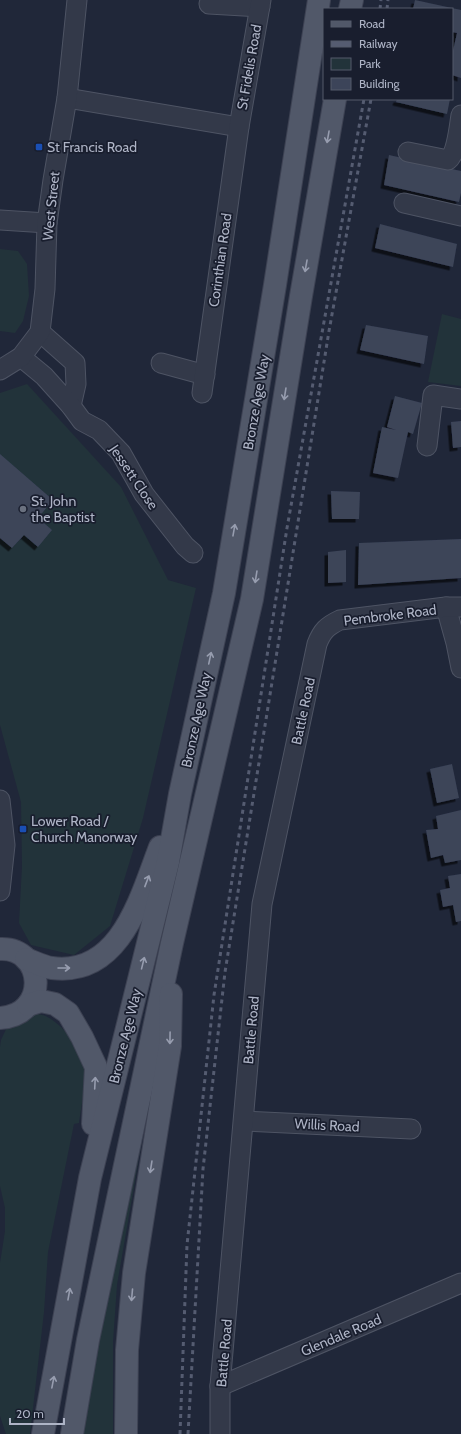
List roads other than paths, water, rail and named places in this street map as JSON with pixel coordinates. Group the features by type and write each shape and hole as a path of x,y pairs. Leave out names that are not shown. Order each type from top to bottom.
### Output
{"main road":[{"name":"Bronze Age Way","path":"43,1434 90,1178 168,862 180,794 224,593 275,285 319,0"},
{"name":"Bronze Age Way","path":"72,1434 88,1340 172,943 252,599 301,296 335,100"},
{"path":"0,948 15,951 26,959 51,968 70,968 92,962 112,948 132,919 180,794"},
{"path":"126,1434 127,1350 134,1273 170,1046 172,943"},
{"path":"0,1018 8,1018 19,1013 28,1005 35,993 36,981 33,969 26,959"},
{"path":"28,1005 41,1002 55,1004 68,1013 82,1037 96,1067 90,1178"}],"street":[{"name":"West Street","path":"40,332 45,289 47,224 52,180 67,98 76,0"},
{"name":"St Fidelis Road","path":"209,4 260,4 239,127"},
{"path":"67,98 239,127"},
{"path":"408,152 448,160 452,157 454,151 461,115"},
{"name":"Corinthian Road","path":"161,363 203,384 239,127"},
{"path":"404,203 461,216"},
{"path":"0,220 47,224"},
{"path":"0,370 21,357 40,332 75,364 76,384 71,406"},
{"name":"Jessett Close","path":"21,357 44,376 71,406 76,415 82,421 99,430 121,453 144,494 185,546 193,553"},
{"path":"427,446 433,395 461,399"},
{"path":"453,607 456,644 461,668"},
{"name":"Pembroke Road","path":"322,632 332,623 340,620 453,607"},
{"name":"Battle Road","path":"220,1434 220,1386 262,904 317,644 322,632"},
{"path":"0,800 5,845 0,891"},
{"name":"Willis Road","path":"244,1121 410,1129"},
{"name":"Glendale Road","path":"220,1386 461,1283"}],"railway":[{"path":"380,8 381,0"},
{"path":"387,8 388,0"},
{"path":"180,1434 187,1245 214,995 287,528 364,100"},
{"path":"188,1434 203,1169 225,972 329,331 371,100"}],"place":[{"name":"St Francis Road","path":"39,147"},
{"name":"St. John the Baptist","path":"23,509"},
{"name":"Lower Road / Church Manorway","path":"23,829"}]}
